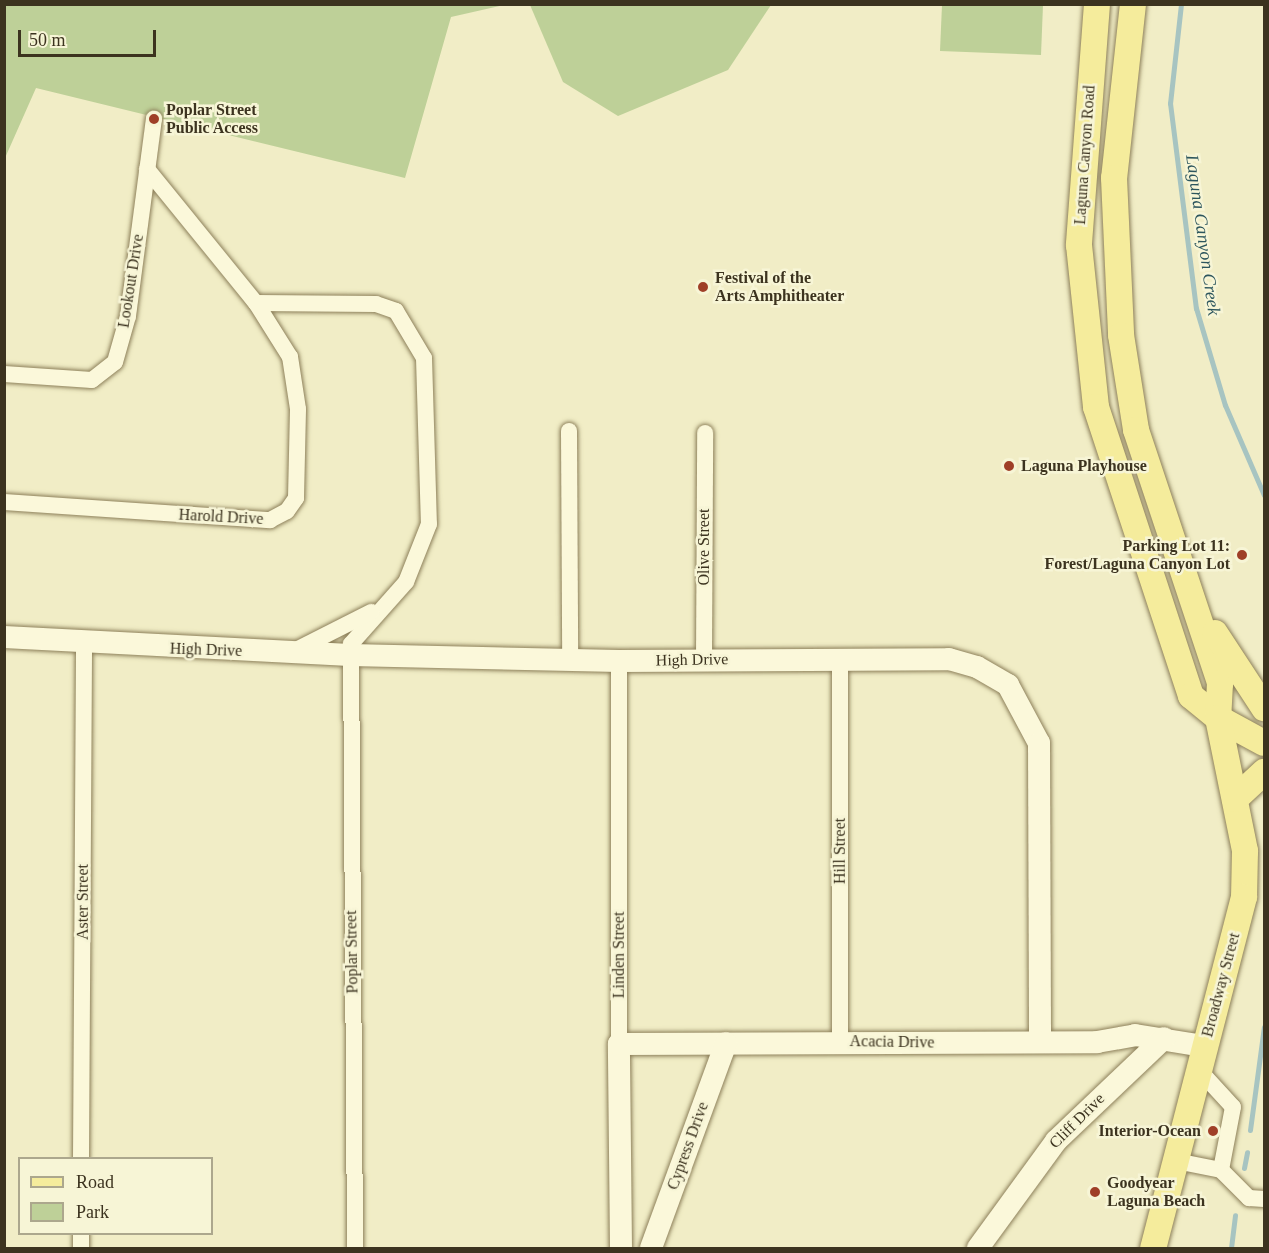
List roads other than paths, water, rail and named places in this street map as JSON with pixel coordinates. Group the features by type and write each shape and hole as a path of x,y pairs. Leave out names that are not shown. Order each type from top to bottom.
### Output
{"main road":[{"name":"Laguna Canyon Road","path":"1096,4 1081,172 1084,306 1096,407 1108,453 1191,696 1218,718"},
{"name":"Laguna Canyon Road","path":"1133,4 1114,178 1119,305 1136,430 1196,602 1220,683 1218,718"},
{"path":"1084,306 1119,305"},
{"path":"1196,602 1264,708"},
{"path":"1218,718 1264,743"},
{"name":"Broadway Street","path":"1153,1248 1244,897 1245,851 1218,718"},
{"path":"1235,799 1264,772"}],"street":[{"name":"Lookout Drive","path":"4,374 92,380 115,362 128,316 154,119"},
{"name":"Harold Drive","path":"4,502 270,520 287,511 296,498 298,409 290,357 256,303 147,169"},
{"path":"256,303 376,304 396,311 424,358 429,525 420,558 351,644 350,655"},
{"path":"569,431 570,660"},
{"name":"Olive Street","path":"704,660 705,433"},
{"path":"288,653 319,642 385,604"},
{"name":"High Drive","path":"4,637 84,645 350,655 619,661 949,659 1008,685 1025,710 1039,743 1042,782 1040,1042"},
{"name":"Aster Street","path":"81,1157 84,645"},
{"name":"Poplar Street","path":"350,655 355,1248"},
{"name":"Hill Street","path":"840,660 840,1041"},
{"name":"Linden Street","path":"619,661 621,1248"},
{"path":"1126,1073 1135,1035"},
{"name":"Acacia Drive","path":"619,1044 840,1041 1097,1042 1135,1035 1164,1038"},
{"path":"1164,1038 1202,1058 1233,1107 1221,1170"},
{"name":"Cliff Drive","path":"978,1248 1037,1163 1164,1038"},
{"path":"1097,1042 1119,1058 1126,1073"},
{"name":"Cypress Drive","path":"651,1248 726,1043"},
{"path":"1176,1161 1221,1170 1249,1198 1264,1199"}],"waterway":[{"name":"Laguna Canyon Creek","path":"1181,4 1170,103 1196,308 1225,405 1264,495"},
{"name":"Laguna Canyon Creek","path":"1250,1130 1264,1027"},
{"path":"1244,1168 1247,1152"},
{"path":"1231,1248 1235,1215"}],"place":[{"name":"Poplar Street Public Access","path":"154,119"},
{"name":"Festival of the Arts Amphitheater","path":"703,287"},
{"name":"Laguna Playhouse","path":"1009,466"},
{"name":"Parking Lot 11: Forest/Laguna Canyon Lot","path":"1242,555"},
{"name":"Interior-Ocean","path":"1213,1131"},
{"name":"Goodyear Laguna Beach","path":"1095,1192"}]}
